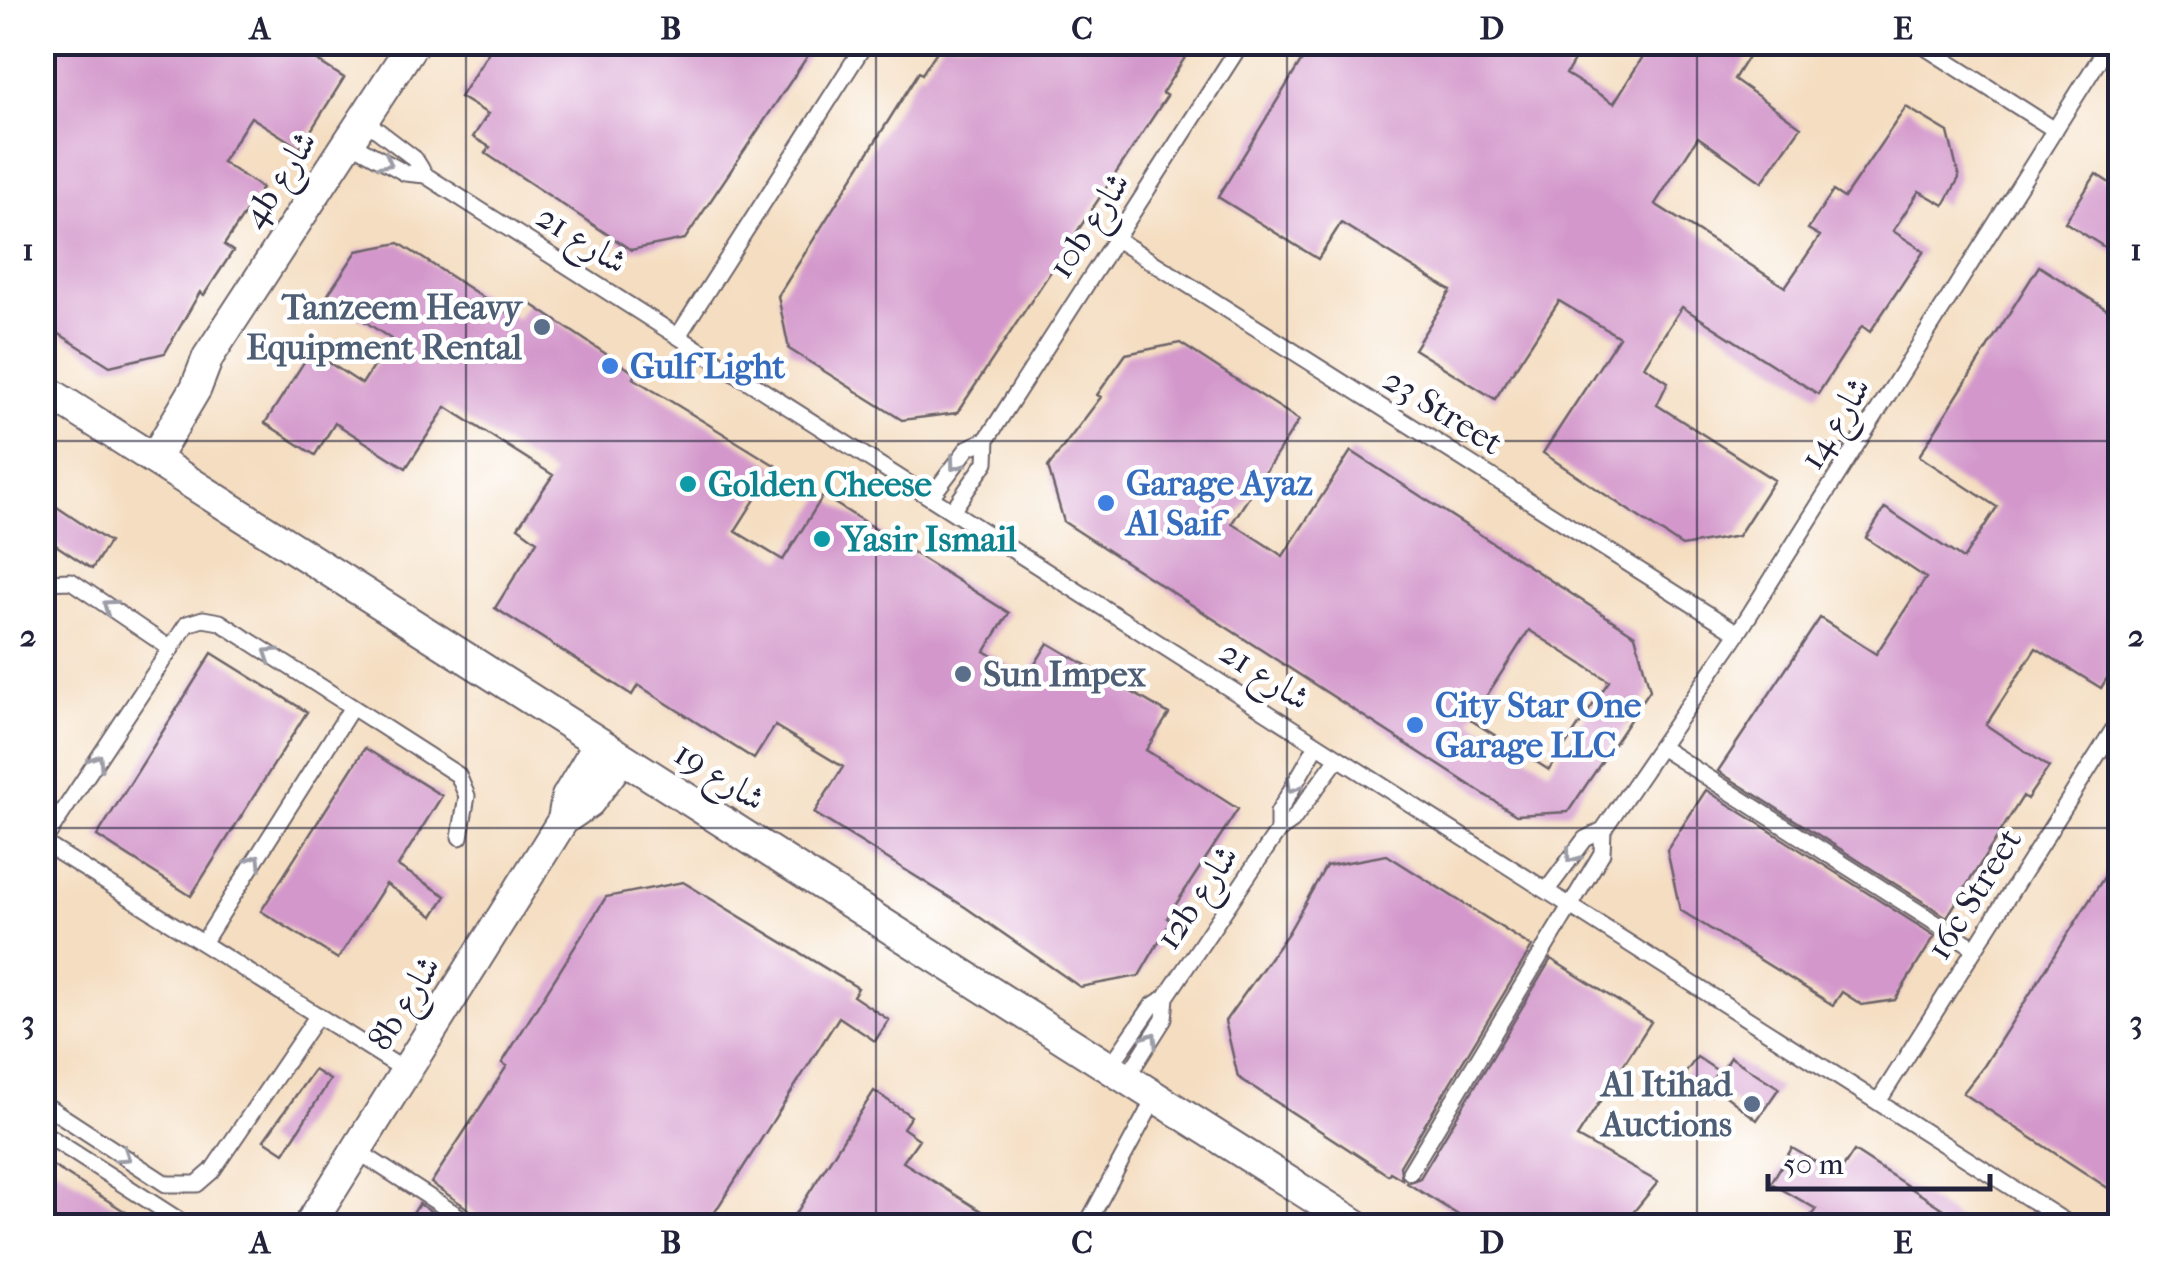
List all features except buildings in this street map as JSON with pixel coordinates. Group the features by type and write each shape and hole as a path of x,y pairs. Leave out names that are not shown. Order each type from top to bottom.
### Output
{"street":[{"name":"4b شارع","path":"146,453 196,388 208,356 414,42"},
{"name":"شارع 19","path":"42,388 1358,1226"},
{"name":"8b شارع","path":"309,1226 562,820 566,797 610,751"}],"lane":[{"path":"678,336 866,42"},
{"name":"10b شارع","path":"952,511 986,462 987,439 1242,42"},
{"path":"1917,42 2055,130"},
{"name":"شارع 14","path":"1546,890 1584,840 1603,830 1738,633 2110,42"},
{"name":"شارع 21","path":"356,131 405,173 425,175"},
{"name":"شارع 21","path":"356,131 415,159 425,175 2067,1225"},
{"name":"23 Street","path":"1116,239 1738,633"},
{"name":"10b شارع","path":"931,497 968,448 987,439"},
{"path":"42,582 71,581 171,649"},
{"path":"406,1071 43,842 187,624 212,619 458,775 467,796 460,837"},
{"path":"204,944 352,707"},
{"name":"16c Street","path":"1878,1102 2120,719"},
{"name":"12b شارع","path":"1278,830 1278,814 1317,745"},
{"path":"1660,747 1975,948"},
{"name":"12b شارع","path":"1118,1073 1146,1014 1166,997 1278,830 1292,821 1338,758"},
{"name":"شارع 14","path":"1410,1172 1602,853 1603,830"},
{"path":"42,1103 166,1184 197,1184 212,1170 318,1015"},
{"path":"1086,1226 1156,1098"},
{"path":"42,1132 188,1226"},
{"path":"356,1150 474,1226"}],"place":[{"name":"Tanzeem Heavy Equipment Rental","path":"542,327"},
{"name":"Gulf Light","path":"610,366"},
{"name":"Golden Cheese","path":"688,484"},
{"name":"Garage Ayaz Al Saif","path":"1106,503"},
{"name":"Yasir Ismail","path":"822,539"},
{"name":"Sun Impex","path":"963,674"},
{"name":"City Star One Garage LLC","path":"1415,725"},
{"name":"Al Itihad Auctions","path":"1752,1104"}]}
